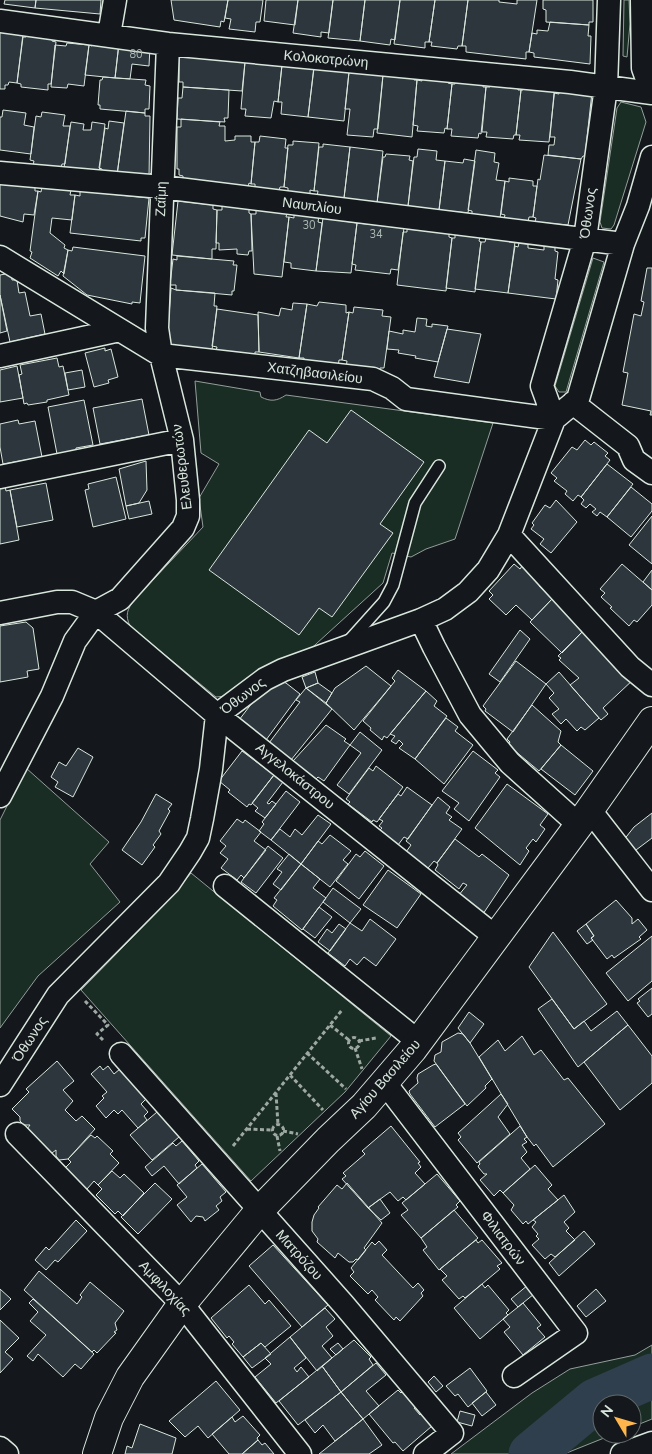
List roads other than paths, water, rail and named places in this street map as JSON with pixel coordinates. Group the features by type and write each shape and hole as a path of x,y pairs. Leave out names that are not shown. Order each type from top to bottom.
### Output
{"street":[{"path":"110,35 115,0"},
{"name":"Όθωνος","path":"554,419 542,386 585,239 606,87 609,0"},
{"path":"642,0 643,68 652,93"},
{"name":"Κολοκοτρώνη","path":"0,21 168,44 652,93"},
{"name":"Ζαΐμη","path":"160,355 157,328 168,44"},
{"name":"Όθωνος","path":"0,1085 58,995 169,883 190,852 198,838 202,819 211,769 217,714 265,679 283,670 421,620 445,609 468,592 488,570 509,535 554,419 578,399 623,244 638,206 652,157"},
{"name":"Ναυπλίου","path":"0,173 162,187 623,244"},
{"path":"0,257 160,355"},
{"path":"0,356 120,330"},
{"name":"Χατζηβασιλείου","path":"160,355 373,379 392,388 406,399 554,419"},
{"name":"Ελευθερωτών","path":"0,796 52,696 76,641 96,612 120,599 183,528 188,516 182,440 160,355"},
{"path":"573,403 628,446 634,460 652,473"},
{"path":"0,477 182,440"},
{"path":"509,535 630,667 652,685"},
{"name":"Αγγελοκάστρου","path":"0,614 65,602 72,602 96,612 217,714 497,938"},
{"path":"421,620 470,715 510,763 584,817 652,890"},
{"name":"Αγίου Βασιλείου","path":"96,1454 109,1418 130,1377 182,1304 259,1211 364,1106 419,1042 497,938 652,720"},
{"path":"225,886 419,1042"},
{"name":"Ματρόζου","path":"120,1054 344,1305 452,1433 425,1454"},
{"name":"Φιλιατρών","path":"385,1083 576,1334 514,1376"},
{"name":"Αμφιλοχίας","path":"17,1134 182,1304 300,1454"},
{"path":"622,1454 652,1443"},
{"path":"0,1448 7,1454"}],"lane":[{"path":"343,649 384,602 393,585 415,502 439,466"}],"waterway":[{"path":"531,1454 595,1401 652,1376"}]}
